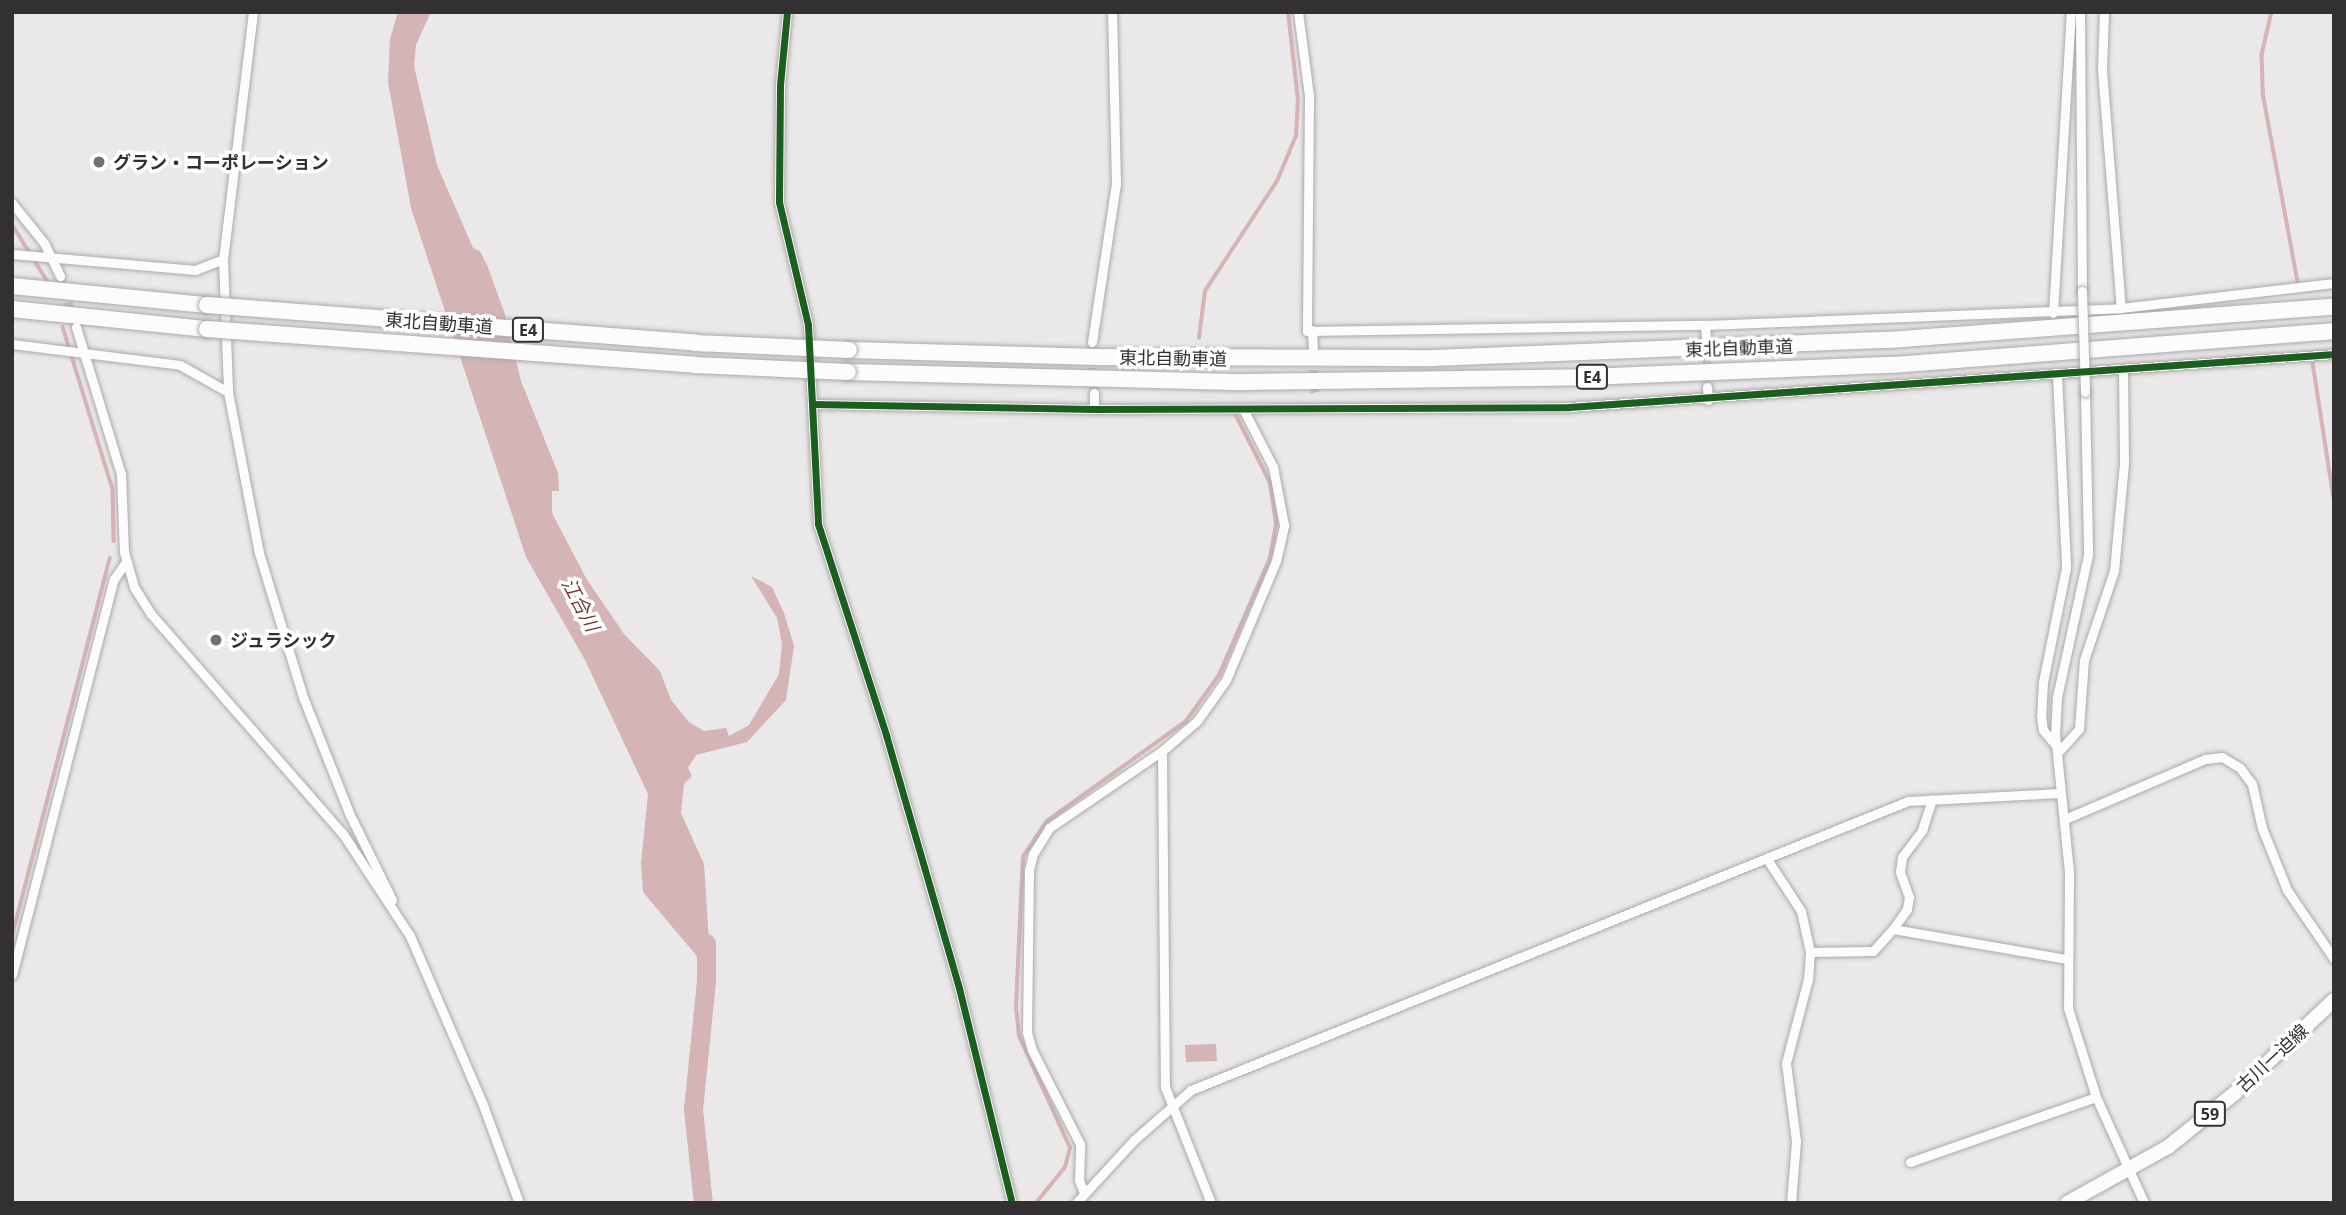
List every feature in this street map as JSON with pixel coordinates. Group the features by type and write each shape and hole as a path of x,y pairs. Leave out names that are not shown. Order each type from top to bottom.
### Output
{"highway":[{"name":"東北自動車道","path":"12,286 207,305 696,343 1107,357 1433,358 1890,340 2334,307"},
{"name":"東北自動車道","path":"12,309 207,329 848,372 1243,382 1587,377 1892,365 2334,331"}],"main road":[{"name":"古川一迫線","path":"2067,1203 2130,1170 2203,1120 2334,1000"}],"street":[{"path":"253,12 223,258 228,392 259,553 303,697 350,815 410,936 483,1105 519,1203"},
{"path":"787,12 779,202 808,325 818,524 886,735 959,988 1012,1203"},
{"path":"1092,342 1116,184 1112,12"},
{"path":"1298,12 1309,96 1307,331 1705,325 2053,313 2121,308 2334,283"},
{"path":"2053,313 2071,12"},
{"path":"2080,12 2082,291 2088,555 2057,696 2055,734 2060,750 2060,793 2065,819 2068,1009 2096,1097 2144,1203"},
{"path":"2104,12 2102,69 2121,308"},
{"path":"12,203 52,258 60,276"},
{"path":"12,254 195,270 223,258"},
{"path":"1705,325 1706,339"},
{"path":"76,327 75,351 121,474 126,562 151,614 342,834 410,936"},
{"path":"1312,330 1313,348"},
{"path":"12,344 180,365 228,392"},
{"path":"812,404 1094,409 1569,407 1708,400 2334,354"},
{"path":"2060,750 2079,729 2084,660 2114,571 2123,476 2123,369"},
{"path":"2057,373 2067,557 2043,682 2041,716 2043,730 2060,750"},
{"path":"1707,387 1708,400"},
{"path":"1094,393 1094,409"},
{"path":"1315,396 1315,409"},
{"path":"1084,1193 1079,1180 1080,1144 1032,1050 1027,1031 1029,870 1032,854 1049,828 1162,751 1197,721 1226,680 1282,542 1278,485 1243,409"},
{"path":"12,975 114,579 126,562"},
{"path":"1162,751 1164,1074 1171,1106 1211,1203"},
{"path":"2065,819 2205,760 2222,757 2240,768 2252,785 2262,828 2287,890 2334,959"},
{"path":"1076,1203 1171,1106 1191,1090 1908,801 2060,793"},
{"path":"1810,952 1873,951 1893,929 1907,909 1909,897 1900,872 1902,857 1922,830 1932,800"},
{"path":"1767,859 1801,911 1810,952 1808,979 1786,1063 1796,1141 1791,1203"},
{"path":"1893,929 2067,959"},
{"path":"1910,1161 2096,1097"}],"water":[{"path":"398,12 431,12 416,45 414,66 437,165 473,248 480,251 487,265 505,314 521,381 558,473 559,491 552,491 552,513 586,578 624,634 660,671 671,700 689,722 704,731 726,728 729,736 749,725 779,674 782,644 777,618 751,576 772,587 784,613 794,646 786,700 747,742 696,755 688,768 692,776 684,784 681,813 704,864 711,973 643,892 641,863 648,794 584,658 526,557 411,208 388,82 390,39"},
{"path":"1216,1044 1217,1061 1186,1062 1185,1045"}],"waterway":[{"path":"1199,338 1205,291 1277,181 1296,136 1298,101 1288,12"},
{"path":"2272,12 2262,55 2263,93 2298,282"},
{"path":"12,224 48,282"},
{"path":"63,327 113,490 114,541"},
{"path":"2313,363 2334,498"},
{"path":"1036,1203 1065,1167 1070,1148 1019,1036 1016,1005 1023,857 1047,821 1186,721 1219,675 1270,558 1276,523 1270,483 1235,414"},
{"path":"12,936 110,558"},
{"name":"江合川","path":"703,1203 693,1109 706,982 706,943"}],"tunnel":[{"path":"60,276 73,318"},
{"path":"1706,344 1707,387"},
{"path":"1092,354 1094,393"},
{"path":"1313,356 1315,396"}],"cycle path":[{"path":"787,12 780,85 779,202 808,325 818,524 886,735 959,988 1012,1203"},
{"path":"812,404 1094,409 1569,407 2334,354"}],"place":[{"name":"グラン・コーポレーション","path":"99,162"},
{"name":"ジュラシック","path":"216,640"}]}
